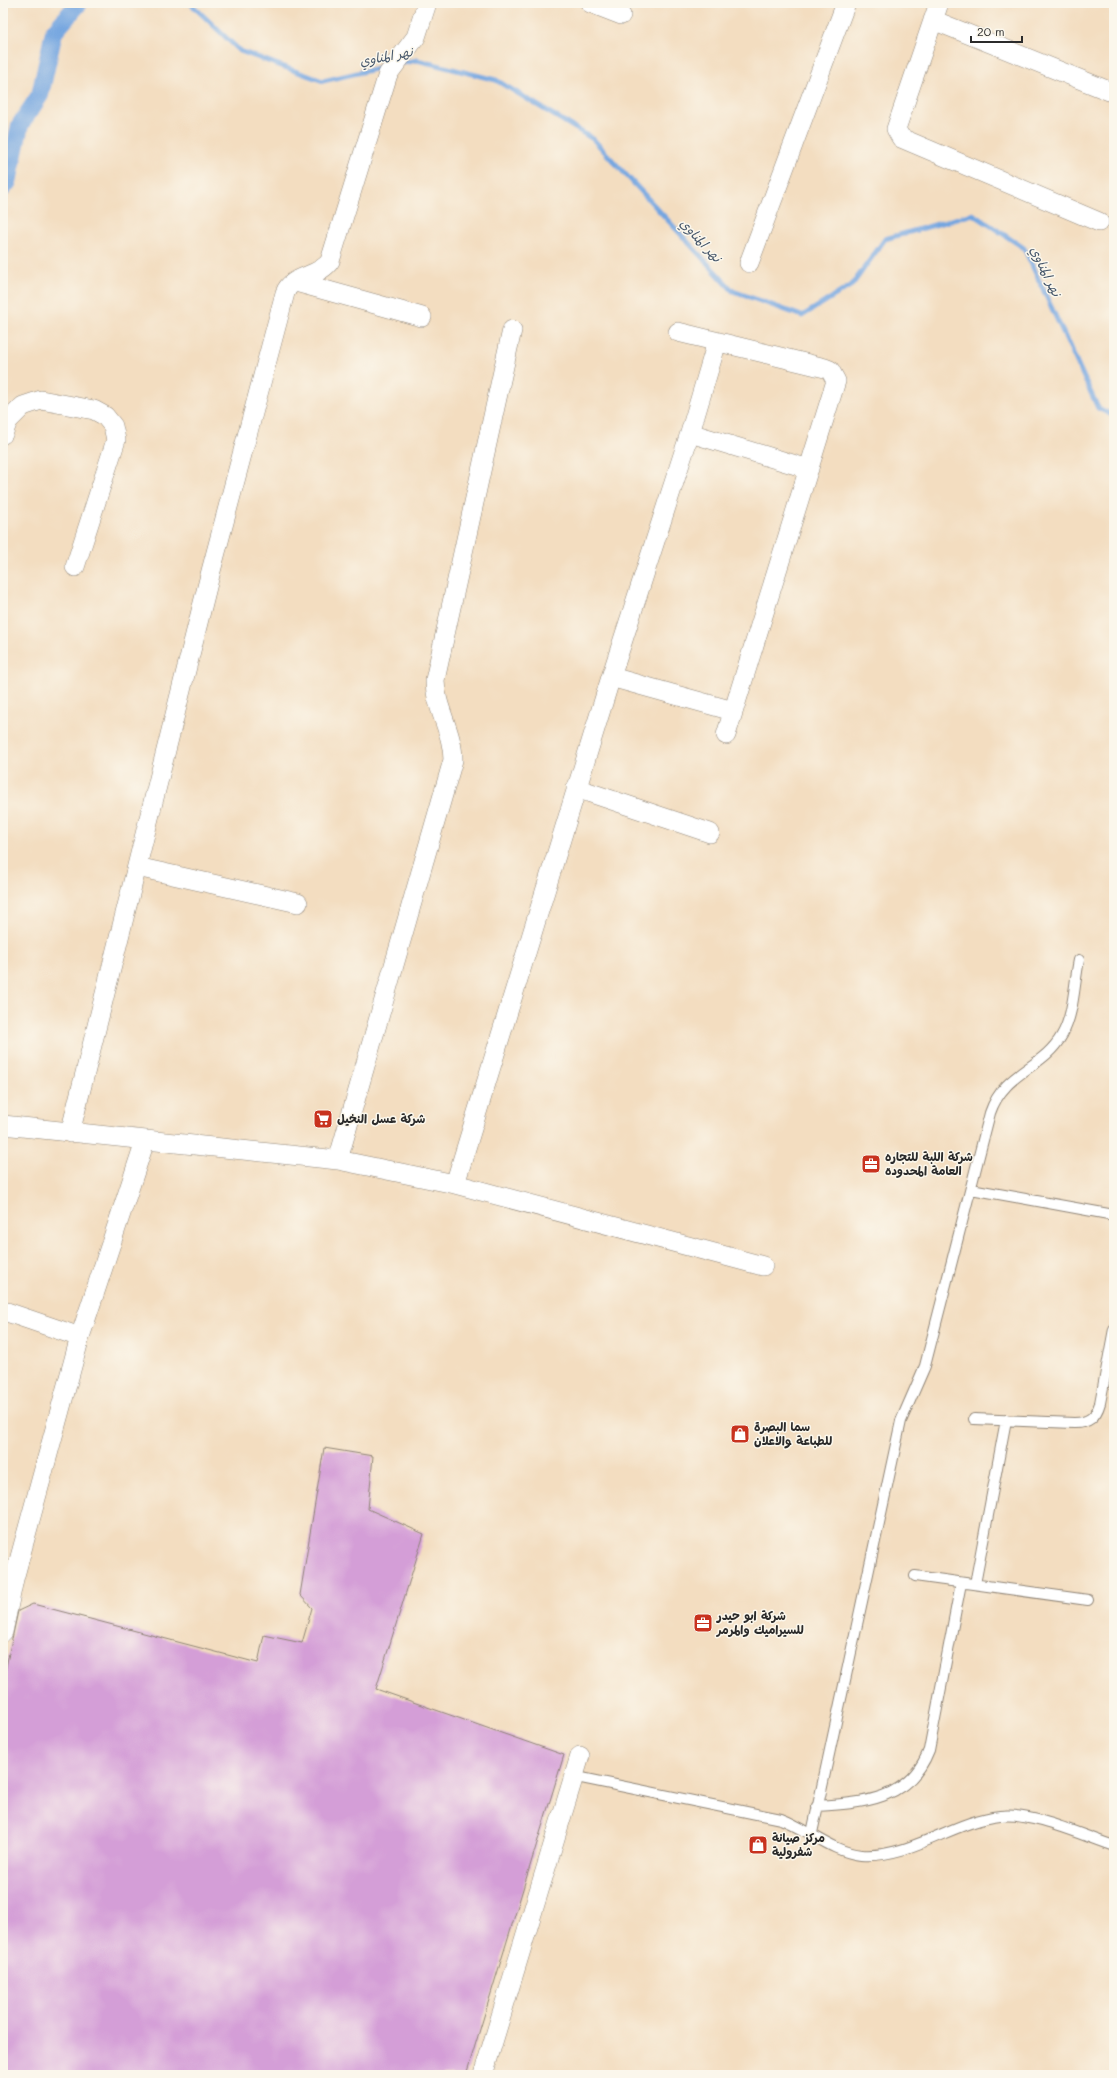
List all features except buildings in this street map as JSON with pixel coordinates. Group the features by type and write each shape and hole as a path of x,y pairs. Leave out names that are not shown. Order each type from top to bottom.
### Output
{"street":[{"path":"70,1133 211,571 286,288 321,271 330,261 388,74 416,37 427,3"},
{"path":"590,3 621,15"},
{"path":"749,263 846,3"},
{"path":"1099,222 901,138 896,129 936,11 1114,93"},
{"path":"296,282 422,317"},
{"path":"338,1160 453,760 452,742 437,703 435,680 512,330"},
{"path":"678,332 825,368 834,374 835,386 726,735"},
{"path":"455,1184 576,788 690,433 717,342"},
{"path":"3,434 8,421 23,406 41,400 94,410 106,416 113,426 116,440 75,567"},
{"path":"690,433 809,469"},
{"path":"611,677 733,711"},
{"path":"576,788 710,833"},
{"path":"137,867 298,903"},
{"path":"3,1125 338,1160 455,1184 763,1266"},
{"path":"3,1632 14,1579 80,1337 146,1140"},
{"path":"7,1312 80,1337"},
{"path":"483,2075 572,1776 580,1756"}],"lane":[{"path":"812,1834 901,1421 923,1371 990,1113 998,1095 1011,1080 1044,1056 1062,1036 1070,1010 1079,960"},
{"path":"971,1189 1114,1215"},
{"path":"974,1419 1084,1423 1092,1419 1097,1412 1100,1403 1114,1329"},
{"path":"975,1584 1006,1420"},
{"path":"915,1576 1088,1600"},
{"path":"817,1806 860,1803 886,1795 908,1781 925,1762 929,1750 961,1583"},
{"path":"572,1776 781,1819 841,1850 860,1855 881,1854 901,1850 978,1819 1002,1815 1026,1817 1114,1846"}],"waterway":[{"path":"3,188 8,182 20,125 40,95 54,32 79,3"},
{"name":"نهر المناوي","path":"190,3 240,51 323,81 387,66"},
{"name":"نهر المناوي","path":"403,63 417,60 496,80 593,139 733,291 802,316 852,285 885,239 973,214 1024,248 1098,408 1114,416"}],"place":[{"name":"شركة عسل النخيل","path":"323,1119"},
{"name":"شركة اللبة للتجاره العامة المحدوده","path":"871,1164"},
{"name":"سما البصرة للطباعة والاعلان","path":"740,1434"},
{"name":"شركة ابو حيدر للسيراميك والمرمر","path":"703,1623"},
{"name":"مركز صيانة شفرولية","path":"758,1845"}]}
